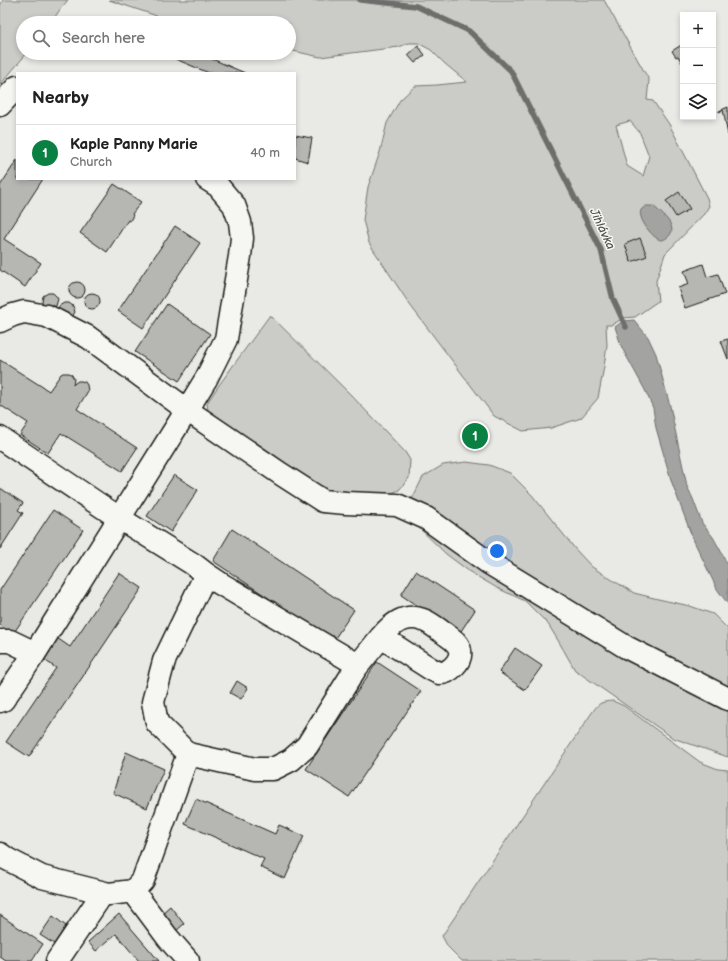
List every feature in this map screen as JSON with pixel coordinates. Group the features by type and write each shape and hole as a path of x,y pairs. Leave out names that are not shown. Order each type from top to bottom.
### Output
{"lane":[{"path":"0,105 16,88"},
{"path":"0,701 35,653 206,379 226,339 242,238 240,222 234,205 218,186 209,180"},
{"path":"0,321 24,312 46,316 88,337 186,410 323,501 346,504 397,505 426,518 489,563 626,647 728,699"},
{"path":"0,438 119,518 193,564 220,584 358,665"},
{"path":"206,574 164,661 153,702 157,723 188,754 255,770 272,769 290,760 307,746 358,665 381,637"},
{"path":"0,641 10,641 35,653"},
{"path":"0,854 42,877 109,894 133,890 143,880 188,754"},
{"path":"133,890 168,938 188,961"},
{"path":"57,961 104,893"}],"shaded area":[{"path":"3,0 68,0 56,16 16,16 16,60 21,60 0,85 0,6"},
{"path":"109,0 604,0 649,80 647,100 653,101 669,124 707,198 709,206 704,214 665,254 656,281 658,301 635,317 624,318 611,325 606,325 607,345 598,398 581,418 551,428 523,431 494,416 410,305 369,243 363,220 368,187 380,152 387,123 400,100 415,86 467,82 431,50 418,43 409,43 399,47 320,57 296,52 296,16 156,16","holes":["630,121 640,133 649,156 643,176 627,166 616,125"]},
{"path":"646,206 653,206 664,215 672,228 669,236 663,240 654,236 643,223 640,214 641,210"},
{"path":"270,315 351,395 405,452 410,460 409,478 399,490 380,498 323,497 209,418 207,403"},
{"path":"634,320 648,337 656,354 670,406 687,486 702,523 713,537 728,567 728,604 717,589 693,539 672,483 656,428 653,408 622,348 615,327 623,321"},
{"path":"466,462 489,465 510,473 532,495 576,550 592,567 634,593 690,606 713,614 728,629 728,757 673,738 575,670 548,624 525,601 497,588 470,572 446,554 412,521 410,503 423,477 443,465"},
{"path":"613,701 624,706 700,762 718,769 728,770 728,961 462,961 448,947 442,936 594,710 602,703"}],"building":[{"path":"418,46 425,55 415,63 408,55"},
{"path":"680,46 680,60 678,56 676,57 672,51"},
{"path":"178,60 214,60 243,72 207,72"},
{"path":"728,107 728,135 723,110 719,111"},
{"path":"296,135 312,138 308,162 296,158"},
{"path":"16,162 16,180 42,180 4,239 41,263 25,287 0,270 0,186"},
{"path":"114,184 141,202 132,214 133,215 130,221 128,220 107,252 80,233"},
{"path":"679,192 690,209 676,217 666,201"},
{"path":"175,226 200,243 143,328 118,311"},
{"path":"640,238 647,256 631,262 625,244"},
{"path":"703,264 707,277 718,274 725,294 685,308 678,288 689,284 684,271"},
{"path":"74,282 80,282 85,287 83,296 80,298 74,298 69,293 69,287"},
{"path":"48,293 53,293 58,299 56,306 52,308 43,304 42,302 43,296"},
{"path":"89,293 95,293 100,298 98,307 95,309 89,309 84,304 84,298"},
{"path":"64,303 69,303 73,306 75,312 72,317 58,310 59,306"},
{"path":"167,304 210,334 179,381 135,352"},
{"path":"728,339 728,359 721,341"},
{"path":"0,360 49,391 63,373 69,373 72,375 74,379 73,385 78,381 85,382 88,391 77,409 137,448 122,471 61,433 48,453 20,435 28,423 0,405"},
{"path":"476,433 480,442 471,444 468,439"},
{"path":"174,475 198,490 171,532 147,516"},
{"path":"0,488 23,503 18,510 23,513 0,549"},
{"path":"53,510 83,530 13,634 0,625 0,590"},
{"path":"232,529 354,610 333,641 213,561"},
{"path":"416,571 475,610 459,634 401,595"},
{"path":"119,573 142,588 29,757 6,742 56,668 43,659 57,638 70,647"},
{"path":"515,648 542,666 525,690 499,672"},
{"path":"377,662 421,691 349,797 306,769"},
{"path":"237,681 248,688 241,699 230,693"},
{"path":"126,752 164,769 147,808 113,793"},
{"path":"196,799 275,834 279,825 304,836 285,879 260,867 264,859 185,824"},
{"path":"170,906 184,924 176,931 161,914"},
{"path":"119,914 159,961 139,961 116,934 96,951 88,942"},
{"path":"0,915 43,944 32,961 6,961 0,957"},
{"path":"53,916 66,926 54,944 40,935"}],"waterway":[{"name":"Jihlávka","path":"360,0 416,6 469,31 511,71 601,250 613,299 626,327"}],"place":[{"name":"Kaple Panny Marie","path":"475,436"}]}
